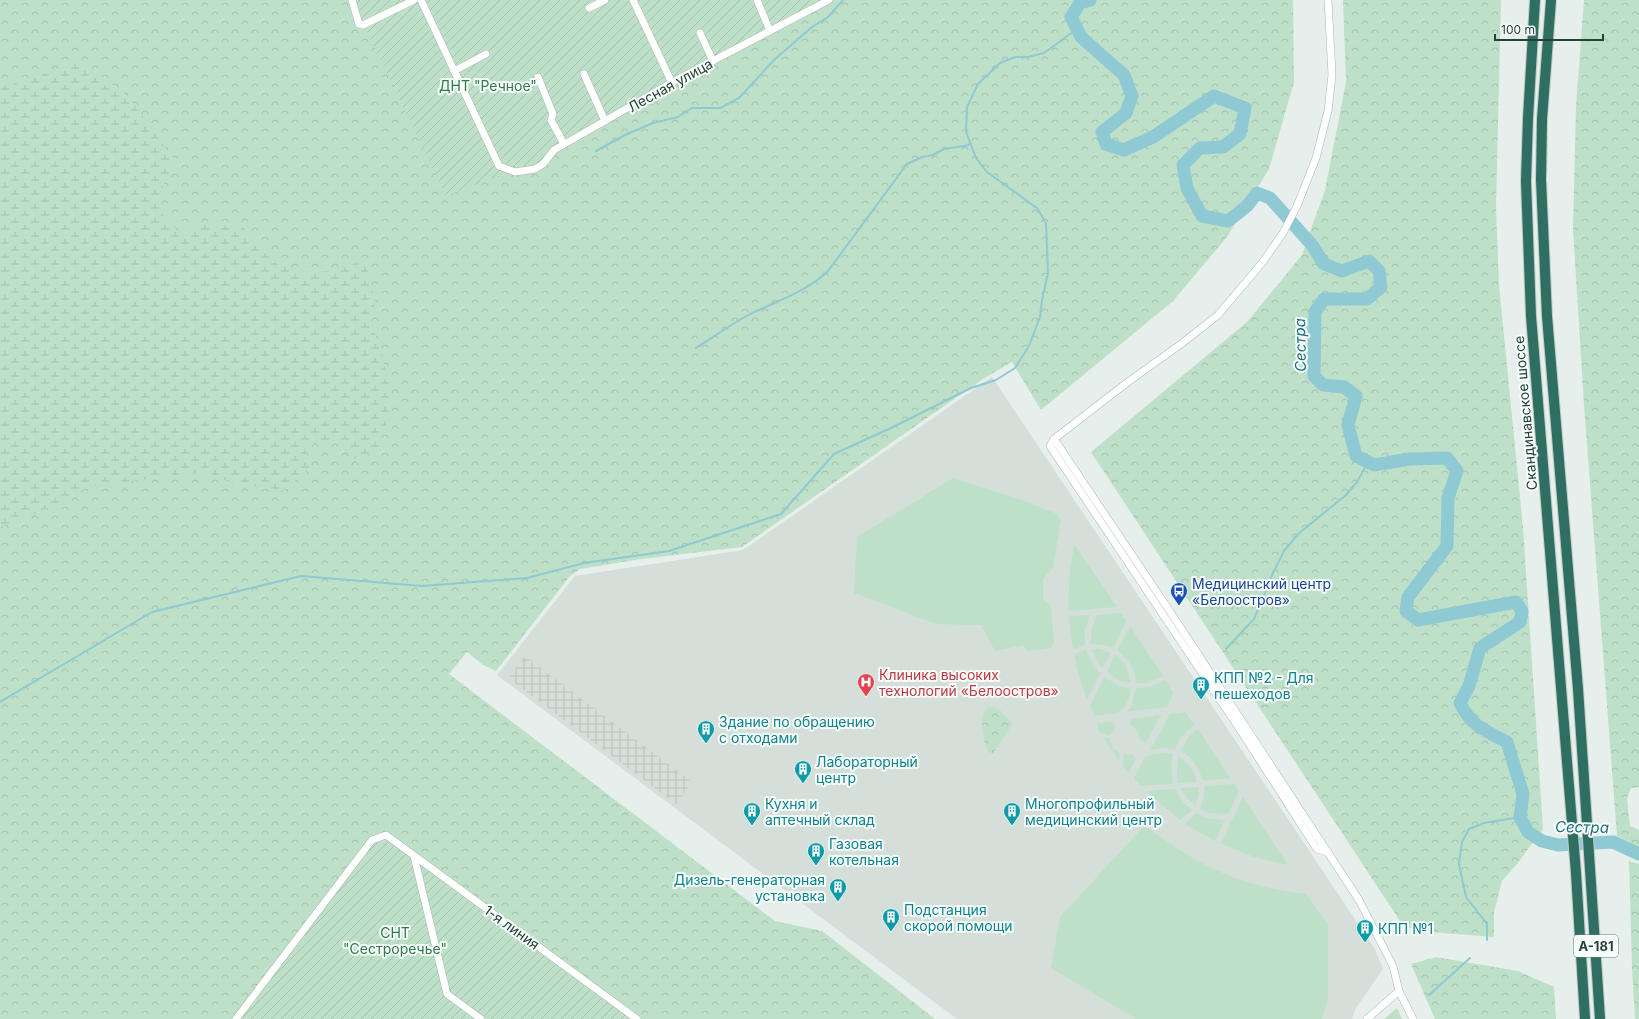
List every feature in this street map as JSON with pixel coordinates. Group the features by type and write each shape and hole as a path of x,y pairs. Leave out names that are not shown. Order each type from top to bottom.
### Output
{"highway":[{"name":"Скандинавское шоссе","path":"1535,0 1526,181 1531,316 1576,873 1585,1019"},
{"name":"Скандинавское шоссе","path":"1551,0 1542,119 1541,180 1547,316 1588,822 1600,1019"}],"street":[{"path":"352,0 357,21 359,24 363,25 414,0"},
{"path":"421,0 454,71 486,54"},
{"path":"589,8 605,0"},
{"path":"633,0 672,83"},
{"path":"757,0 770,31"},
{"name":"Лесная улица","path":"454,71 499,166 515,172 535,169 543,164 554,150 564,144 712,61 829,0"},
{"path":"1328,0 1332,75 1328,111 1316,158 1297,206 1283,233 1262,263 1218,314 1181,344 1128,382 1054,439 1050,446 1317,849 1328,852 1359,900 1393,966 1399,992 1413,1019"},
{"path":"700,33 712,61"},
{"path":"584,74 605,121"},
{"path":"538,77 553,114 552,120 564,144"},
{"name":"1-я линия","path":"236,1019 372,840 386,835 637,1019"},
{"path":"414,856 446,994 482,1019"},
{"path":"1367,1019 1399,992"}],"shaded area":[{"name":"Клиника высоких технологий «Белоостров»","path":"992,377 1375,949 1383,969 1356,1008 1352,1019 957,1019 497,675 575,576 743,550"},
{"path":"525,656 692,782 676,804 508,678"}],"green space":[{"path":"0,0 352,0 363,25 503,168 554,150 829,0 1293,0 1294,82 1269,169 1227,237 1173,301 1041,410 1012,362 983,379 742,547 641,559 580,569 570,576 496,671 483,665 467,652 449,674 775,921 822,931 935,1019 0,1019"},
{"name":"ДНТ \"Речное\"","path":"352,0 829,0 554,150 535,169 503,168 498,176 446,196"},
{"path":"1343,0 1501,0 1496,207 1499,285 1523,527 1543,829 1517,864 1502,881 1494,912 1494,937 1431,932 1404,927 1091,452 1247,322 1302,255 1325,190 1346,82"},
{"path":"1584,0 1639,0 1639,787 1631,788 1627,798 1630,826 1639,830 1639,847 1617,836 1584,405 1573,229 1576,106"},
{"path":"71,61 92,70 129,97 174,159 158,199 160,212 182,235 199,223 216,226 241,225 275,263 299,272 331,271 365,261 375,301 372,326 381,349 387,379 390,413 377,451 367,456 355,459 334,439 305,447 310,468 284,490 244,485 197,473 90,486 34,515 0,527 0,84 21,85"},
{"path":"953,478 1022,500 1055,513 1061,519 1053,568 1043,579 1043,600 1051,606 1054,640 1052,648 1026,651 1024,645 995,651 981,625 936,624 854,593 857,537"},
{"path":"1074,546 1117,607 1068,610 1070,569"},
{"path":"1121,613 1126,621 1113,648 1091,644 1091,630 1097,615"},
{"path":"1090,615 1085,630 1085,645 1073,650 1069,618 1070,616"},
{"path":"1130,626 1163,676 1146,683 1136,683 1131,665 1117,650"},
{"path":"1086,649 1093,666 1100,673 1087,699 1074,655"},
{"path":"1092,649 1100,649 1110,653 1102,668 1096,659"},
{"path":"1115,654 1126,666 1131,683 1119,681 1107,672"},
{"path":"1104,677 1120,686 1131,689 1129,698 1120,711 1095,716 1090,706"},
{"path":"1166,680 1173,693 1167,707 1127,712 1132,705 1136,688 1149,687"},
{"path":"989,707 994,707 1001,711 1012,723 993,753 988,752 986,748 982,719 986,709"},
{"path":"1185,712 1194,725 1180,738 1175,750 1166,748 1150,750 1170,714"},
{"path":"1161,716 1146,742 1140,740 1137,731 1130,725 1131,719"},
{"path":"1113,721 1115,727 1110,735 1100,732 1097,725 1098,723"},
{"path":"1198,729 1230,778 1203,781 1195,763 1189,756 1180,751 1189,736"},
{"path":"1103,737 1110,738 1113,748 1120,753 1119,761"},
{"path":"1162,753 1173,754 1171,764 1173,784 1141,786 1134,779 1145,757"},
{"path":"1124,754 1132,754 1136,759 1129,772 1127,772 1122,766"},
{"path":"1178,756 1190,767 1197,782 1178,783"},
{"path":"1234,784 1239,791 1228,814 1210,813 1200,809 1203,801 1205,786"},
{"path":"1199,787 1195,805 1186,797 1181,788"},
{"path":"1175,789 1184,803 1192,810 1180,820 1146,791"},
{"path":"1243,797 1287,863 1286,865 1254,857 1221,843"},
{"path":"1196,813 1207,818 1225,820 1216,840 1214,841 1185,824"},
{"path":"1144,826 1189,856 1216,870 1254,884 1306,894 1328,924 1328,997 1322,1019 1136,1019 1051,968 1060,917"},
{"name":"СНТ \"Сестроречье\"","path":"389,837 637,1019 236,1019 372,840"},
{"path":"1629,861 1639,864 1639,1019 1635,1019"},
{"path":"1436,957 1518,971 1554,987 1556,1019 1435,1019 1411,964"},
{"path":"1397,1008 1402,1019 1384,1019"}],"waterway":[{"path":"596,151 625,135 653,123 678,117 692,108 720,108 739,98 775,59 812,27 828,17 843,0"},
{"name":"Сестра","path":"1090,0 1080,3 1071,17 1081,37 1124,75 1132,96 1126,113 1102,132 1106,144 1124,150 1153,137 1214,96 1245,108 1240,134 1223,147 1200,148 1183,165 1187,188 1202,216 1228,221 1247,206 1257,193 1270,198 1312,245 1324,264 1342,271 1369,261 1379,271 1381,287 1367,299 1324,299 1315,312 1314,376 1323,385 1344,387 1356,396 1348,425 1356,456 1374,465 1410,459 1447,458 1457,471 1448,498 1447,546 1408,597 1406,611 1418,620 1516,602 1522,611 1520,622 1480,648 1469,686 1460,703 1464,711 1474,723 1507,742 1523,794 1520,817 1528,832 1542,841 1558,845 1613,842 1639,854"},
{"path":"0,702 152,612 301,576 422,586 527,578 584,563 669,551 781,514 834,454 893,427 971,388 996,380 1015,368 1029,346 1040,317 1048,273 1046,223 1037,208 987,172 976,158 966,132 967,107 978,84 1000,63 1015,57 1028,57 1044,53 1077,29"},
{"path":"696,348 743,318 798,292 819,279 828,271 907,164 922,157 933,155 944,149 971,144"},
{"path":"1226,649 1254,619 1284,551 1298,534 1346,495 1357,482 1368,462"},
{"path":"1487,940 1487,924 1466,897 1459,864 1462,842 1469,829 1484,823 1520,817"},
{"path":"1429,995 1470,958"}],"place":[{"name":"Медицинский центр «Белоостров»","path":"1179,606"},
{"name":"Клиника высоких технологий «Белоостров»","path":"866,697"},
{"name":"КПП №2 - Для пешеходов","path":"1201,700"},
{"name":"Здание по обращению с отходами","path":"706,744"},
{"name":"Лабораторный центр","path":"803,784"},
{"name":"Кухня и аптечный склад","path":"752,826"},
{"name":"Многопрофильный медицинский центр","path":"1012,826"},
{"name":"Газовая котельная","path":"816,866"},
{"name":"Дизель-генераторная установка","path":"838,902"},
{"name":"Подстанция скорой помощи","path":"891,932"},
{"name":"КПП №1","path":"1365,943"}]}
